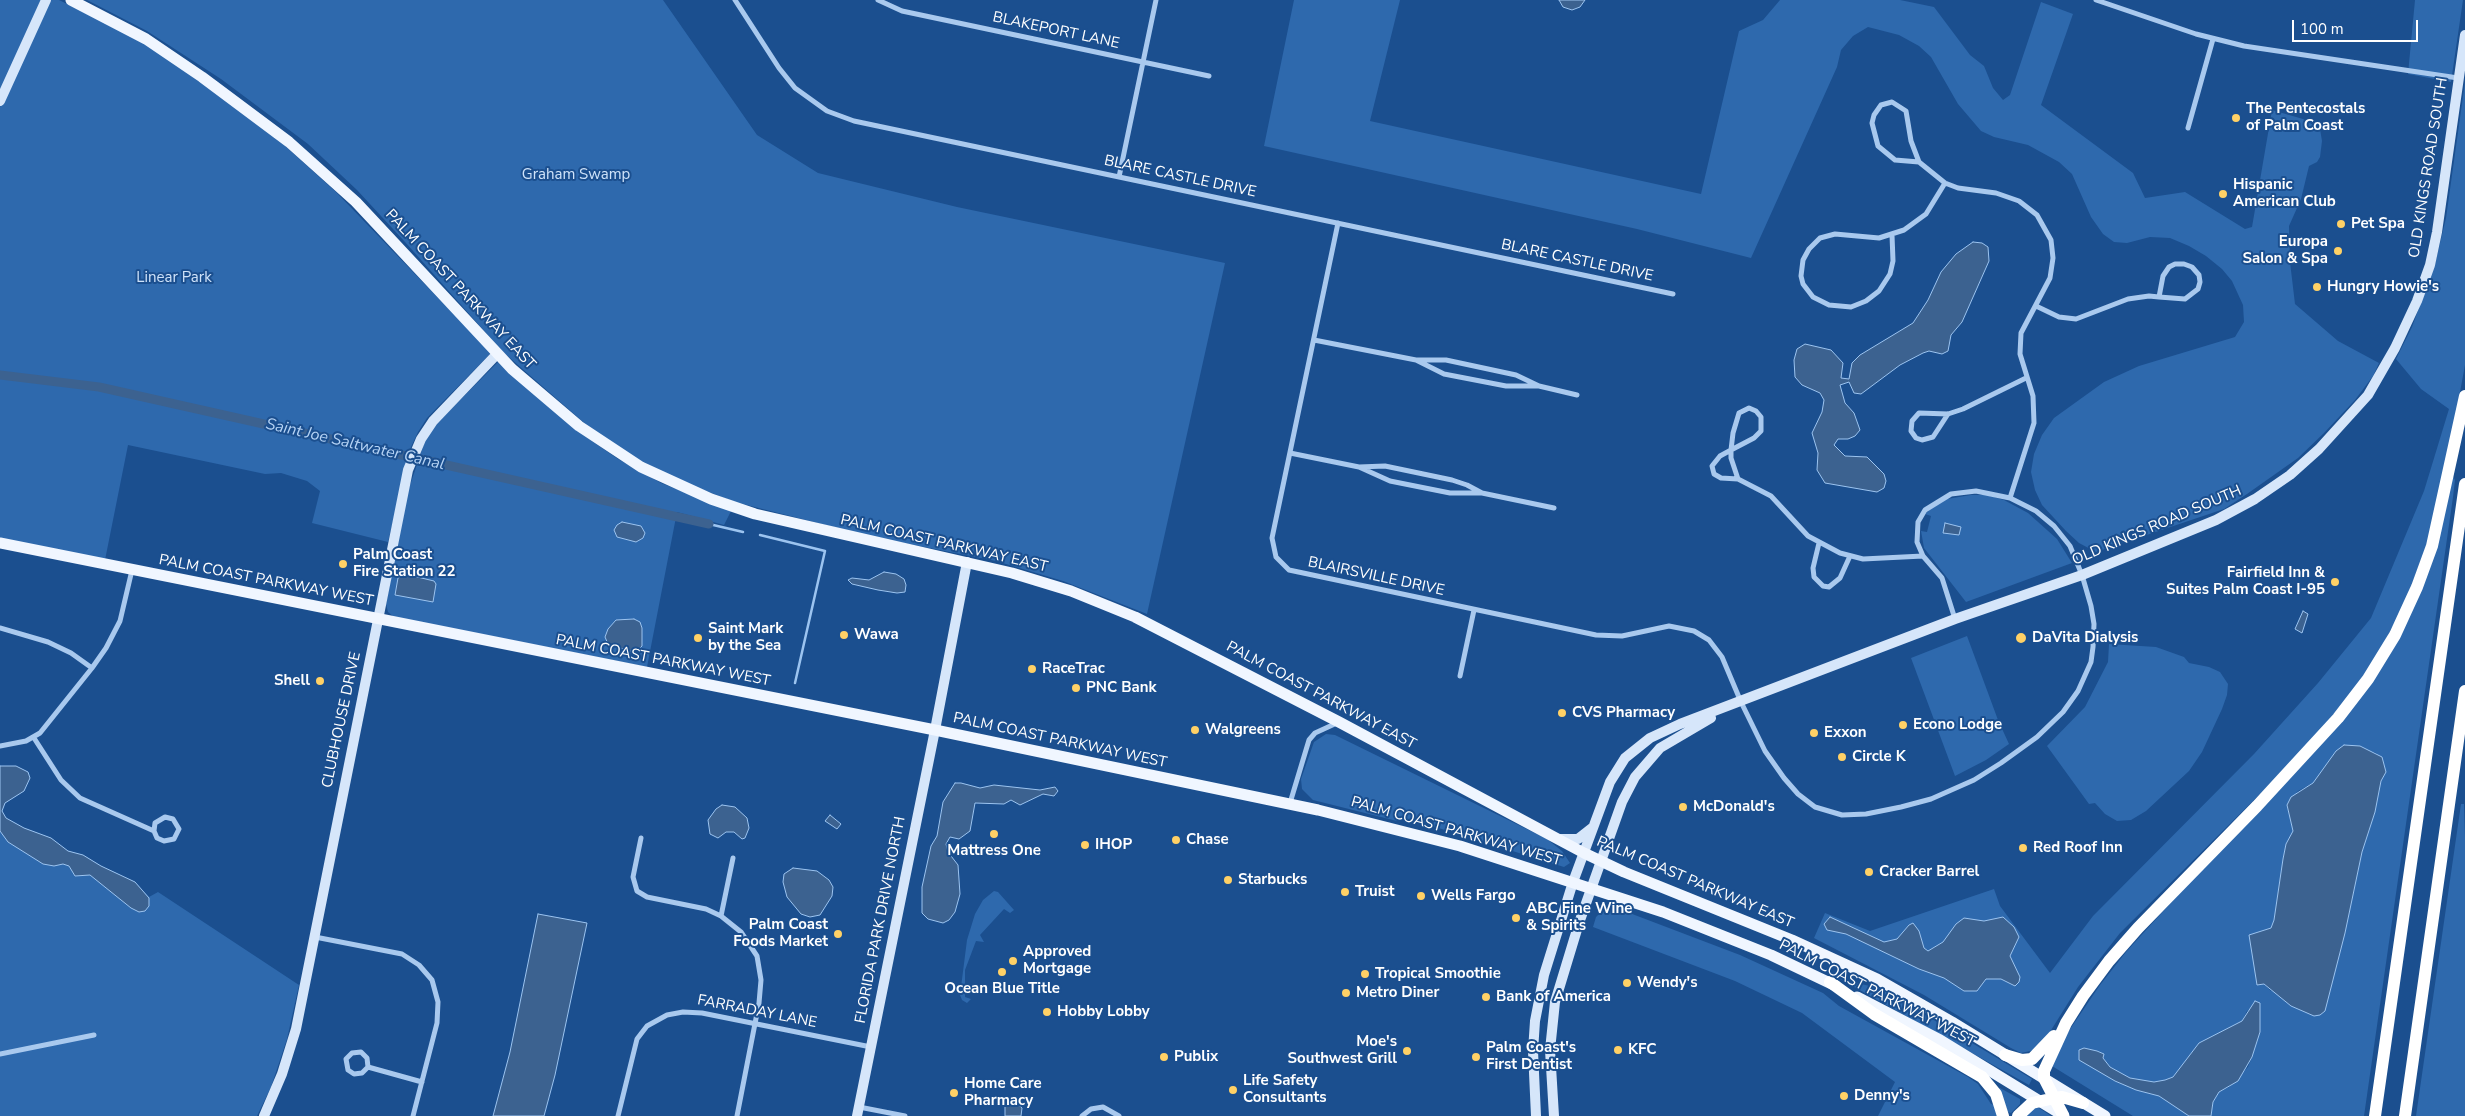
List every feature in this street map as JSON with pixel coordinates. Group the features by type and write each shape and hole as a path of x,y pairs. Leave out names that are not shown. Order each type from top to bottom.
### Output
{"highway":[{"path":"2005,1055 2022,1060 2034,1058 2066,1023 2121,946 2321,738 2368,679 2402,622 2425,566 2439,520 2465,396"},
{"path":"2375,1116 2465,484"},
{"path":"2405,1116 2465,691"},
{"path":"1830,982 1874,1014 1982,1077 1996,1094 2003,1116"},
{"path":"2064,1115 2044,1078 2046,1064 2066,1023"},
{"path":"2018,1116 2028,1106 2055,1098 2083,1103"}],"main road":[{"name":"PALM COAST PARKWAY EAST","path":"71,0 146,38 289,142 356,202 497,354 579,426 621,455 679,486 734,508 776,520 967,562 1051,585 1126,614 1181,639 1584,853 1792,940 1877,980 2105,1116"},
{"name":"PALM COAST PARKWAY WEST","path":"0,543 1290,803 1432,838 1591,888 1672,916 1771,955 1830,982 1940,1040 2064,1115"}],"street":[{"path":"0,101 46,0"},
{"name":"BLARE CASTLE DRIVE","path":"735,0 786,78 806,97 827,111 870,125 1673,294"},
{"name":"BLAKEPORT LANE","path":"878,0 902,11 1209,76"},
{"path":"1118,177 1156,0"},
{"path":"2096,0 2213,39 2279,52 2458,78"},
{"name":"OLD KINGS ROAD SOUTH","path":"1741,702 1955,619 2082,575 2216,520 2256,499 2290,475 2319,449 2368,395 2400,340 2430,265 2443,196 2465,35"},
{"path":"2188,128 2213,39"},
{"path":"1919,162 1895,160 1878,146 1872,123 1874,115 1881,105 1892,102 1906,111 1911,141 1919,162 1945,183 1958,188 2007,196 2029,207 2044,224 2051,240 2052,267 2046,288 2024,324 2019,342 2022,365 2033,396 2034,423 2025,457 2010,498"},
{"path":"1892,235 1893,261 1890,274 1879,291 1866,301 1851,307 1829,306 1814,297 1803,284 1801,276 1804,260 1809,249 1820,238 1836,234 1870,238 1892,235 1921,219 1945,183"},
{"name":"BLAIRSVILLE DRIVE","path":"1338,223 1272,538 1274,554 1281,564 1294,572 1603,636 1629,635 1664,626 1690,629 1709,640 1719,653 1765,751 1784,778 1802,797 1819,809 1836,814 1858,815 1883,812 1931,798 1974,780 2019,751 2052,724 2074,698 2091,662 2094,641 2091,606 2082,575 2070,546 2054,526 2036,511 2010,498 1982,491 1950,494 1934,502 1925,510 1918,522 1918,542 1923,556"},
{"path":"2036,306 2059,317 2076,319 2128,299 2160,297 2184,299 2192,295 2200,282 2199,275 2192,267 2184,264 2175,264 2163,276 2160,297"},
{"path":"1314,340 1416,360 1446,360 1516,375 1539,386 1578,395"},
{"name":"CLUBHOUSE DRIVE","path":"264,1116 282,1074 296,1029 405,482 413,456 433,421 497,354"},
{"path":"1416,360 1444,374 1514,387 1539,386"},
{"path":"1948,414 1933,437 1922,440 1916,438 1911,431 1912,421 1920,413 1948,414 1971,406 2026,378"},
{"path":"1738,479 1731,450 1734,424 1739,413 1746,408 1756,411 1763,422 1761,430 1754,438 1731,450 1716,459 1712,470 1721,478 1738,479 1771,496 1808,536 1819,543 1850,556 1870,559 1923,556 1942,578 1955,619"},
{"path":"1290,453 1359,467 1390,481 1458,494 1482,493 1554,508"},
{"path":"1359,467 1385,466 1452,480 1482,493"},
{"path":"1819,543 1813,568 1814,577 1823,586 1829,587 1840,578 1850,556"},
{"name":"FLORIDA PARK DRIVE NORTH","path":"858,1111 967,562"},
{"path":"0,746 10,746 34,738 92,668 106,648 120,621 132,570"},
{"path":"1460,676 1474,610"},
{"path":"0,628 48,642 71,653 92,668"},
{"path":"1536,1116 1533,1051 1538,1000 1573,882 1616,770 1636,748 1666,729 1741,702"},
{"path":"1554,1116 1550,1050 1553,1014 1560,982 1600,860 1625,794 1646,762 1670,740 1741,702"},
{"path":"1290,803 1309,740 1315,733 1339,722"},
{"path":"34,738 61,780 75,794 91,804 154,831 160,840 174,839 178,829 173,819 165,817 155,823 154,831"},
{"path":"1560,839 1578,839 1594,826"},
{"path":"641,838 634,877 637,891 647,897 706,909 721,916 741,932 756,956 760,980 757,1024 737,1116"},
{"path":"721,916 733,858"},
{"path":"315,937 402,954 414,960 428,975 437,995 438,1010 413,1116"},
{"name":"FARRADAY LANE","path":"618,1116 635,1043 644,1029 654,1021 667,1015 689,1012 871,1048"},
{"path":"0,1054 94,1035"},
{"path":"361,1052 367,1058 368,1067 362,1073 354,1074 348,1070 346,1059 352,1053 361,1052"},
{"path":"368,1067 422,1082"},
{"path":"1082,1116 1091,1109 1103,1107 1119,1116"},
{"path":"858,1111 906,1116"}],"green space":[{"name":"Linear Park","path":"0,0 59,0 150,45 284,145 336,192 491,353 427,418 418,432 411,447 388,542 312,523 320,491 307,481 281,473 265,474 128,445 105,560 0,539"},
{"name":"Graham Swamp","path":"87,0 663,0 757,135 818,173 957,207 1225,263 1147,614 1063,581 996,561 873,537 735,502 665,475 624,451 589,427 503,352 357,190 308,144 221,79 147,31"},
{"path":"1294,0 1400,0 1370,121 1701,194 1739,31 1763,20 1780,0 1900,0 1934,7 1970,55 1984,66 1993,88 2003,100 2010,95 2041,2 2073,14 2041,105 2133,173 2145,198 2185,192 2245,229 2252,227 2272,110 2303,119 2320,129 2322,141 2320,157 2317,162 2309,166 2301,199 2289,226 2290,262 2295,304 2338,341 2379,363 2373,376 2355,400 2324,433 2298,458 2247,494 2224,509 2096,552 2079,543 2066,531 2042,505 2035,490 2031,472 2034,454 2042,435 2054,418 2104,382 2139,366 2235,337 2244,322 2243,305 2232,281 2222,269 2206,256 2189,246 2170,238 2150,237 2127,243 2114,242 2103,234 2091,217 2072,174 2059,162 2028,145 1994,137 1981,131 1958,104 1931,57 1919,46 1899,35 1868,27 1853,36 1841,50 1837,67 1751,258 1637,229 1264,146"},
{"path":"2415,0 2463,0 2451,82 2408,74"},
{"path":"2465,82 2465,365 2453,430 2431,533 2403,607 2377,656 2343,705 2266,788 2120,933 2078,987 2043,1043 2035,1050 2021,1053 2011,1048 1924,995 1814,938 1825,913 1870,931 1994,889 2000,906 2050,973 2093,916 2254,754 2318,683 2371,618 2424,491 2449,409 2421,389 2396,359 2412,327 2435,264 2446,218"},
{"path":"498,362 583,435 618,459 661,483 731,511 724,525 677,512 647,667 394,617 388,612 386,604 408,491 425,441 436,424"},
{"path":"2453,476 2455,480 2453,497 2364,1116 2211,1116 2213,1102 2219,1092 2229,1087 2248,1067 2260,1032 2260,1004 2247,1011 2242,1021 2199,1043 2173,1077 2165,1080 2154,1082 2130,1078 2110,1067 2103,1058 2104,1054 2097,1051 2115,1081 2136,1090 2159,1096 2189,1116 2133,1116 2052,1066 2064,1038 2100,985 2126,952 2220,849 2396,640","holes":["2364,749 2376,753 2386,772 2381,781 2375,812 2362,852 2345,933 2271,991 2264,984 2249,935 2271,928 2274,920 2286,844 2293,831 2287,805 2298,791 2313,783 2336,751"]},
{"path":"1971,495 1987,495 2004,500 2028,513 2057,539 2072,563 1966,602 1924,548 1921,531 1927,532 1931,516 1925,514 1930,509 1947,499"},
{"path":"1967,636 1998,720 2009,744 1986,760 1955,776 1911,658"},
{"path":"2109,644 2156,647 2184,657 2189,663 2209,667 2220,672 2228,684 2227,695 2222,709 2202,752 2189,771 2146,811 2131,820 2117,821 2105,814 2095,803 2089,804 2047,746 2085,707 2108,662"},
{"path":"1326,734 1335,735 1547,839 1562,851 1570,863 1564,867 1416,821 1397,821 1313,800 1302,789 1301,779 1314,742"},
{"path":"0,766 16,766 28,772 30,778 24,791 5,803 2,811 6,818 24,828 51,838 68,851 83,855 135,882 149,897 158,892 299,985 287,1039 271,1087 257,1116 0,1116"},
{"path":"2461,804 2464,804 2465,837 2465,1116 2416,1116"},
{"path":"994,891 998,892 1014,910 1010,913 1004,909 980,935 984,942 976,941 965,970 965,997 971,999 967,1003 962,1000 960,995 967,940 975,914 983,900"},
{"path":"1619,909 1740,955 1823,993 1839,1006 1968,1077 1978,1084 1991,1104 1996,1105 2000,1116 1878,1116 1895,1082 1802,1013 1735,981 1593,927 1596,917 1602,911"},
{"path":"1840,979 1878,988 1902,1001 2032,1079 2029,1085"},
{"path":"2000,1088 2020,1099 2020,1104 2011,1113 2008,1112"},
{"path":"2034,1107 2039,1108 2051,1116 2022,1116"}],"shaded area":[{"path":"1559,0 1585,0 1580,7 1572,10 1563,7"},
{"path":"1973,242 1982,243 1988,247 1989,261 1962,322 1951,335 1948,351 1942,354 1929,351 1923,353 1900,365 1861,394 1854,393 1849,382 1840,385 1845,403 1854,413 1860,430 1855,436 1848,439 1838,439 1834,445 1845,456 1867,457 1884,474 1886,481 1884,488 1877,492 1825,483 1817,470 1818,453 1812,433 1822,412 1824,400 1820,393 1802,385 1795,377 1794,360 1797,349 1805,344 1831,350 1843,363 1841,378 1849,379 1852,363 1860,355 1913,323 1928,300 1941,272 1956,254"},
{"path":"622,522 641,526 645,533 643,538 636,542 617,537 614,530"},
{"path":"1945,523 1961,527 1959,535 1943,533"},
{"path":"884,572 896,574 904,579 906,585 905,592 897,593 878,590 852,584 848,580 852,578 869,580"},
{"path":"405,574 434,581 436,584 433,602 395,595 398,578"},
{"path":"2303,611 2308,614 2302,633 2295,629"},
{"path":"634,619 640,622 642,628 642,646 637,651 630,651 608,644 605,637 608,629 616,620"},
{"path":"2344,745 2360,746 2382,757 2386,772 2381,781 2375,812 2362,852 2345,933 2325,1011 2320,1015 2314,1016 2291,1006 2264,984 2257,985 2249,935 2271,928 2274,920 2286,844 2293,831 2287,805 2291,797 2313,783 2336,751"},
{"path":"0,766 16,766 28,772 30,778 24,791 5,803 2,811 6,818 24,828 51,838 68,851 83,855 135,882 149,898 149,906 145,911 139,912 131,908 90,875 75,876 69,866 63,864 54,866 43,864 8,842 0,831"},
{"path":"955,783 980,788 994,785 1040,790 1055,787 1058,791 1054,796 1043,794 1020,805 1011,800 1004,804 975,803 970,831 959,839 950,837 946,844 948,852 958,865 960,894 955,912 949,920 943,923 928,919 922,913 922,887 931,846 937,836 943,802"},
{"path":"722,805 735,807 747,818 749,828 745,838 742,839 734,832 726,832 718,838 710,834 708,820 716,809"},
{"path":"830,815 841,824 837,829 825,821"},
{"path":"793,868 817,871 829,880 833,887 832,896 820,915 810,917 801,914 787,897 783,882 784,874"},
{"path":"538,914 587,923 555,1075 544,1116 493,1116 510,1052"},
{"path":"1830,917 1884,942 1897,939 1913,923 1919,931 1924,948 1928,951 1943,942 1956,924 1964,918 1984,921 2003,917 2014,927 2019,937 2010,956 2020,977 2019,982 2015,986 2001,979 1986,979 1977,991 1964,991 1944,978 1919,969 1846,934 1827,930 1824,924"},
{"path":"2255,1001 2260,1003 2260,1032 2252,1057 2238,1081 2219,1092 2213,1102 2211,1116 2189,1116 2159,1096 2136,1090 2115,1081 2079,1060 2079,1050 2084,1048 2097,1051 2104,1054 2103,1058 2110,1067 2130,1078 2154,1082 2165,1080 2173,1077 2199,1043 2242,1021"},
{"path":"1010,1097 1022,1108 1021,1116 1005,1116 1005,1103"}],"waterway":[{"name":"Saint Joe Saltwater Canal","path":"0,375 99,387 709,524"},
{"path":"709,524 743,532"},
{"path":"760,535 825,551 795,683"}],"place":[{"name":"The Pentecostals of Palm Coast","path":"2236,118"},
{"name":"Hispanic American Club","path":"2223,194"},
{"name":"Pet Spa","path":"2341,224"},
{"name":"Europa Salon & Spa","path":"2338,251"},
{"name":"Hungry Howie's","path":"2317,287"},
{"name":"Palm Coast Fire Station 22","path":"343,564"},
{"name":"Fairfield Inn & Suites Palm Coast I-95","path":"2335,582"},
{"name":"Wawa","path":"844,635"},
{"name":"Saint Mark by the Sea","path":"698,638"},
{"name":"DaVita Dialysis","path":"2021,638"},
{"name":"RaceTrac","path":"1032,669"},
{"name":"Shell","path":"320,681"},
{"name":"PNC Bank","path":"1076,688"},
{"name":"CVS Pharmacy","path":"1562,713"},
{"name":"Econo Lodge","path":"1903,725"},
{"name":"Walgreens","path":"1195,730"},
{"name":"Exxon","path":"1814,733"},
{"name":"Circle K","path":"1842,757"},
{"name":"McDonald's","path":"1683,807"},
{"name":"Mattress One","path":"994,834"},
{"name":"Chase","path":"1176,840"},
{"name":"IHOP","path":"1085,845"},
{"name":"Red Roof Inn","path":"2023,848"},
{"name":"Cracker Barrel","path":"1869,872"},
{"name":"Starbucks","path":"1228,880"},
{"name":"Truist","path":"1345,892"},
{"name":"Wells Fargo","path":"1421,896"},
{"name":"ABC Fine Wine & Spirits","path":"1516,918"},
{"name":"Palm Coast Foods Market","path":"838,934"},
{"name":"Approved Mortgage","path":"1013,961"},
{"name":"Ocean Blue Title","path":"1002,972"},
{"name":"Tropical Smoothie","path":"1365,974"},
{"name":"Wendy's","path":"1627,983"},
{"name":"Metro Diner","path":"1346,993"},
{"name":"Bank of America","path":"1486,997"},
{"name":"Hobby Lobby","path":"1047,1012"},
{"name":"KFC","path":"1618,1050"},
{"name":"Moe's Southwest Grill","path":"1407,1051"},
{"name":"Publix","path":"1164,1057"},
{"name":"Palm Coast's First Dentist","path":"1476,1057"},
{"name":"Life Safety Consultants","path":"1233,1090"},
{"name":"Home Care Pharmacy","path":"954,1093"},
{"name":"Denny's","path":"1844,1096"}]}
